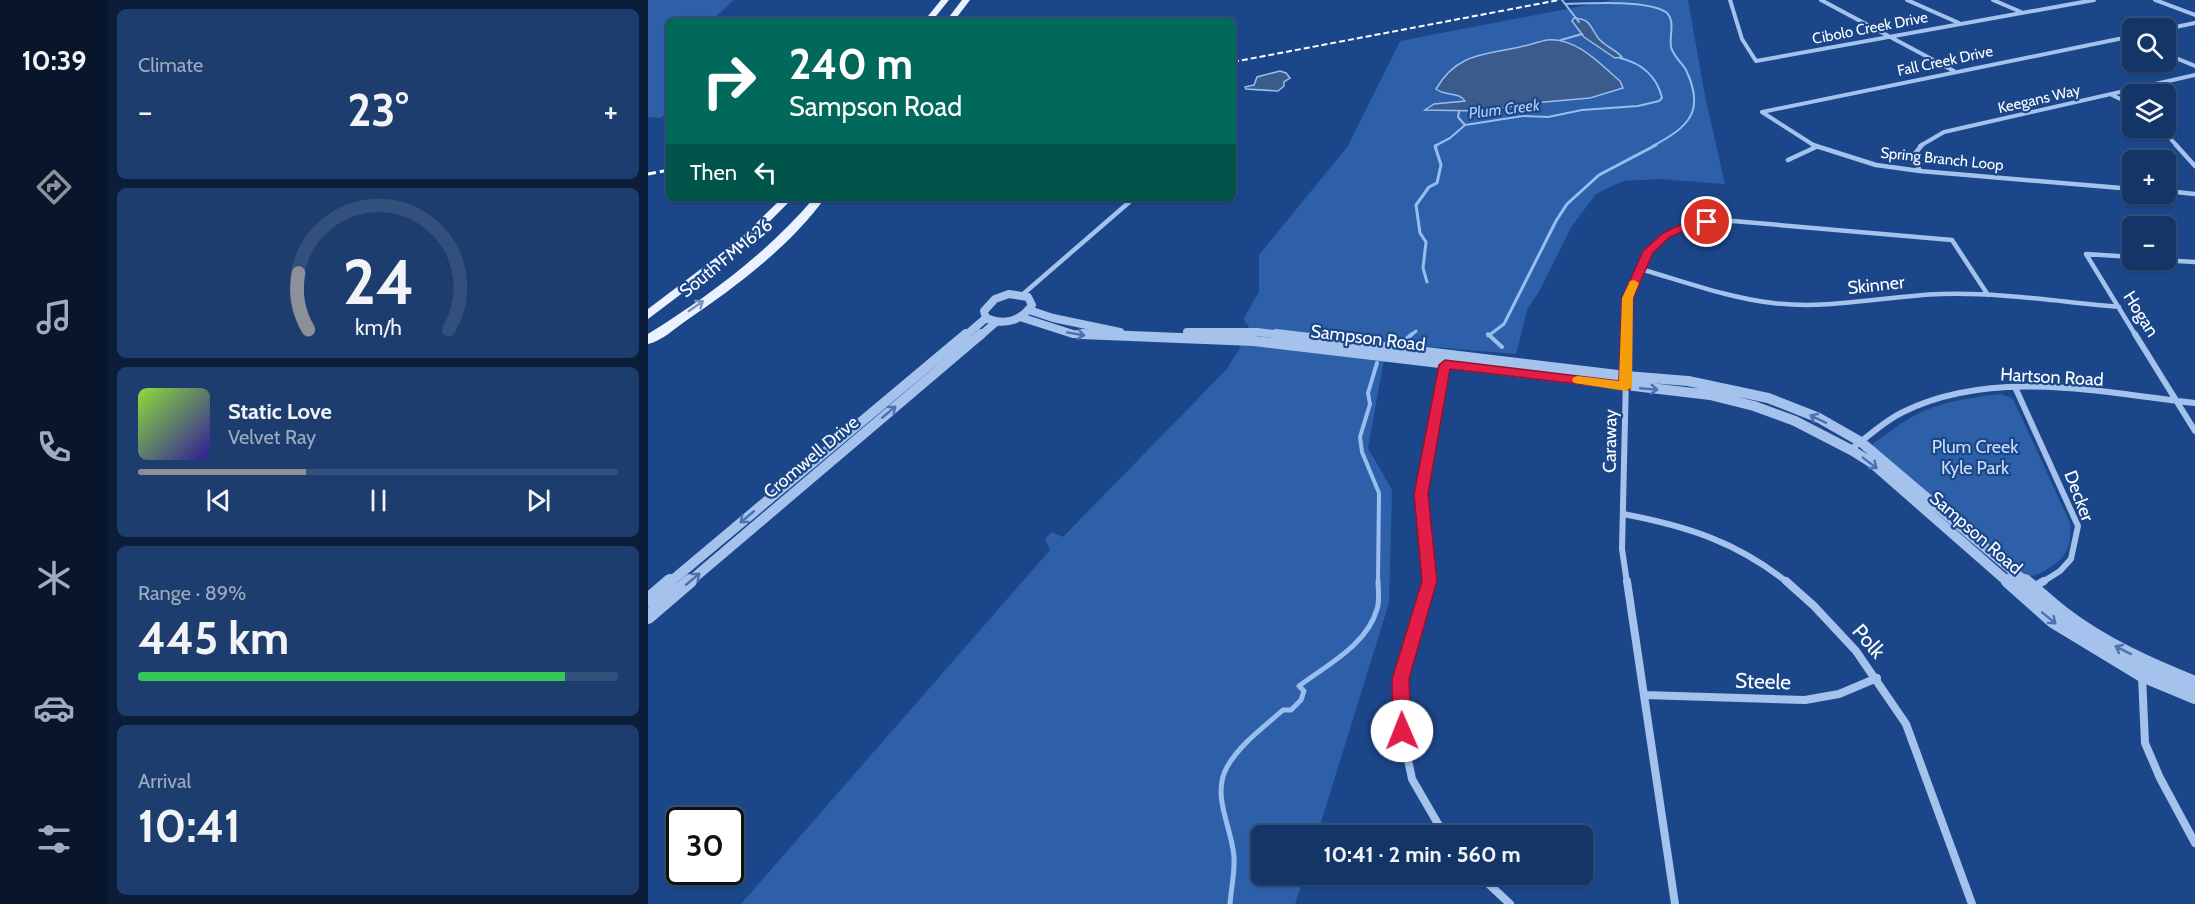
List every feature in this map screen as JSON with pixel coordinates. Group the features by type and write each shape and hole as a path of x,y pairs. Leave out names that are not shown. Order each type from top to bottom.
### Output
{"main road":[{"path":"932,16 945,0"},
{"path":"953,18 966,0"},
{"name":"South FM 1626","path":"648,315 742,243 785,201"},
{"name":"South FM 1626","path":"648,340 720,290 772,247 817,201"}],"street":[{"name":"Cibolo Creek Drive","path":"1730,0 1742,39 1756,61 2094,0"},
{"path":"1821,0 1955,71"},
{"path":"1907,0 1959,23"},
{"path":"1994,0 2022,12"},
{"path":"2155,0 2195,15"},
{"path":"2176,27 2195,23"},
{"name":"Fall Creek Drive","path":"1762,112 2122,38"},
{"path":"2176,58 2195,66"},
{"name":"Keegans Way","path":"1920,171 1913,156 1919,146 1935,136 2195,75"},
{"path":"2111,95 2122,100"},
{"name":"Spring Branch Loop","path":"1762,112 1816,147 1876,165 1920,171 2122,188"},
{"path":"2170,138 2195,166"},
{"path":"1788,160 1816,147"},
{"path":"2176,192 2195,194"},
{"path":"1022,295 1131,201"},
{"name":"Caraway","path":"1675,904 1622,549 1628,298 1648,251 1667,235 1684,227 1707,222 1749,221 1952,240 1988,295"},
{"name":"Hogan","path":"2122,256 2086,254 2195,431"},
{"path":"2176,261 2195,262"},
{"name":"Skinner","path":"1640,269 1729,294 1771,303 1807,306 1919,294 1988,295 2119,307"},
{"path":"1009,294 1022,295 1031,300 1029,310 1008,322 991,320 984,315 986,306 995,299 1009,294"},
{"name":"Sampson Road","path":"1029,310 1053,318 1120,332 1257,332 1445,360"},
{"name":"Sampson Road","path":"1020,317 1073,334 1254,341 1445,360 1626,381 1751,404 1793,419 1851,449 1872,463 2053,621 2142,675 2195,697"},
{"name":"Cromwell Drive","path":"648,600 991,320"},
{"name":"Cromwell Drive","path":"648,617 991,320"},
{"path":"1439,825 1412,779 1402,731 1401,679 1430,581 1421,494 1445,360"},
{"name":"Sampson Road","path":"1626,381 1688,381 1768,398 1819,418 1861,442 2065,615 2099,638 2143,661 2195,683"},
{"name":"Decker","path":"2015,387 2078,526 2076,549 2067,567 2022,595"},
{"name":"Hartson Road","path":"1851,449 1903,412 1937,398 1979,389 2033,387 2195,403"},
{"name":"Polk","path":"1623,514 1652,519 1697,532 1744,552 1802,596 1858,653 1877,678 1907,726 1972,904"},
{"path":"2143,661 2145,743 2160,778 2195,843"},
{"name":"Steele","path":"1644,695 1805,700 1839,694 1877,678"},
{"path":"1490,885 1510,904"}],"green space":[{"path":"648,0 734,0 714,18 666,18 666,114 661,118 648,117"},
{"path":"1613,0 1688,0 1705,96 1725,184 1659,179 1623,181 1596,194 1572,226 1541,288 1527,310 1516,354 1387,343 1368,448 1392,490 1389,603 1320,825 1251,825 1251,885 1302,885 1295,904 741,904 1050,550 1045,539 1052,532 1063,537 1226,370 1239,350 1249,325 1245,323 1244,318 1259,292 1259,255 1348,146 1400,41"},
{"name":"Plum Creek Kyle Park","path":"2001,394 2013,399 2070,523 2067,551 2059,561 2033,576 2024,575 1873,448 1873,444 1894,429 1929,409 1965,399"}],"shaded area":[{"path":"1574,18 1587,22 1601,41 1622,57 1615,58 1584,37 1572,21"},
{"path":"1547,40 1558,40 1578,47 1620,81 1623,88 1590,98 1481,111 1425,110 1434,104 1465,101 1459,96 1436,89 1444,77 1462,62 1483,54"},
{"path":"1280,71 1286,73 1290,78 1278,91 1246,89 1245,87 1254,85 1257,77"}],"waterway":[{"name":"Plum Creek","path":"1562,0 1579,22"},
{"path":"1566,4 1633,4 1657,8 1669,16 1671,47 1686,70 1692,85 1694,107 1684,125 1653,146"},
{"path":"1561,40 1582,34"},
{"name":"Plum Creek","path":"1465,125 1523,116 1548,117 1582,110 1638,106 1659,101 1662,98 1660,90 1652,77 1635,63 1620,58"},
{"path":"1459,112 1458,117 1465,125"},
{"name":"Plum Creek","path":"1435,146 1450,138 1465,125"},
{"path":"1489,335 1504,324 1556,221 1567,204 1599,175 1656,145"},
{"name":"Plum Creek","path":"1427,282 1423,268 1426,242 1420,233 1416,205 1429,187 1437,183 1441,165 1435,146"},
{"name":"Plum Creek","path":"1410,336 1416,331"},
{"name":"Plum Creek","path":"1401,344 1412,334"},
{"path":"1489,335 1502,347"},
{"name":"Plum Creek","path":"1377,363 1368,393 1370,404 1360,437 1362,452 1379,493 1378,581"},
{"name":"Plum Creek","path":"1230,904 1234,857 1221,789 1227,767 1253,736 1283,710 1291,710 1301,700 1304,691 1299,686 1345,653 1365,633 1378,606 1378,581"}],"railway":[{"path":"1236,61 1559,0"},
{"path":"648,174 666,171"}],"slow traffic":[{"path":"1578,380 1626,387 1628,298 1634,283"}],"route":[{"path":"1402,731 1401,679 1430,581 1421,494 1445,365 1626,387 1628,298 1648,251 1667,235 1684,227 1707,222"}]}
